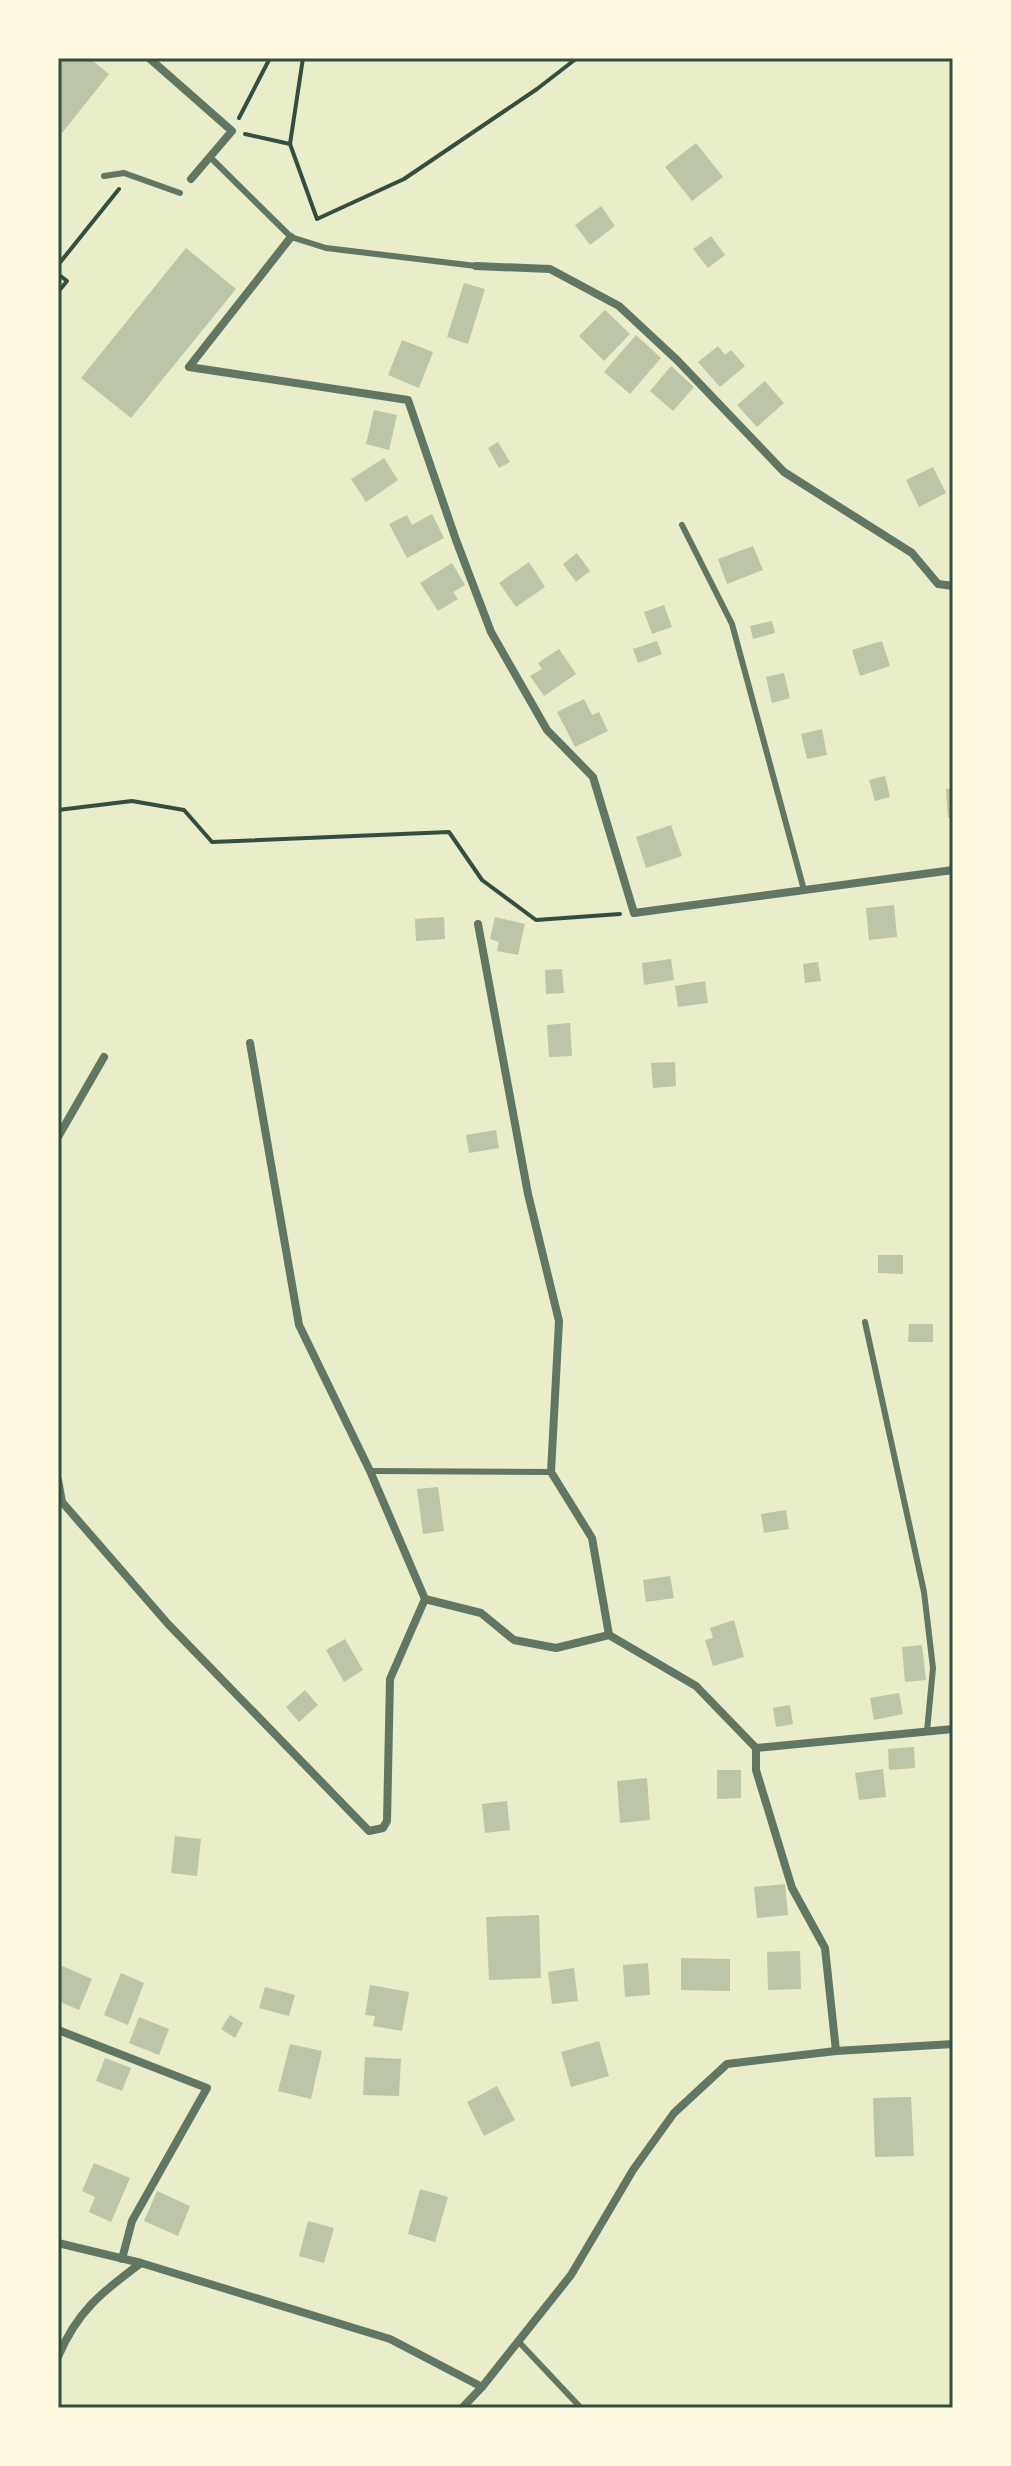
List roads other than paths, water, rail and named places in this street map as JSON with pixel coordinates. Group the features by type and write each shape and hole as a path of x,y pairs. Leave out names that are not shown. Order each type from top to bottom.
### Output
{"street":[{"path":"149,58 232,131 191,179"},
{"path":"291,237 189,367 408,400 491,632 547,730 593,777 634,913 953,870"},
{"path":"476,266 550,269 619,306 677,360 784,472 912,553 938,584 953,586"},
{"path":"478,924 528,1194 559,1321 551,1472 592,1538 609,1635"},
{"path":"58,1480 62,1502 168,1624 369,1831 383,1828 387,1821 390,1679 425,1599 370,1471 299,1325 250,1043"},
{"path":"58,1137 104,1057"},
{"path":"425,1599 481,1613 514,1640 556,1648 609,1635 696,1686 756,1748 756,1770 792,1888 825,1948 836,2051"},
{"path":"756,1748 953,1729"},
{"path":"58,2030 207,2088 132,2221 122,2259"},
{"path":"462,2408 571,2275 633,2170 674,2113 727,2064 836,2051 953,2044"},
{"path":"58,2243 141,2263 390,2339 482,2387"},
{"path":"58,2357 68,2333 101,2293 141,2263"}],"lane":[{"path":"210,157 291,237 326,248 476,266"},
{"path":"104,176 124,173 180,193"},
{"path":"682,525 732,624 804,890"},
{"path":"865,1322 924,1592 933,1668 927,1731"},
{"path":"370,1471 551,1472"},
{"path":"518,2341 581,2408"}]}
